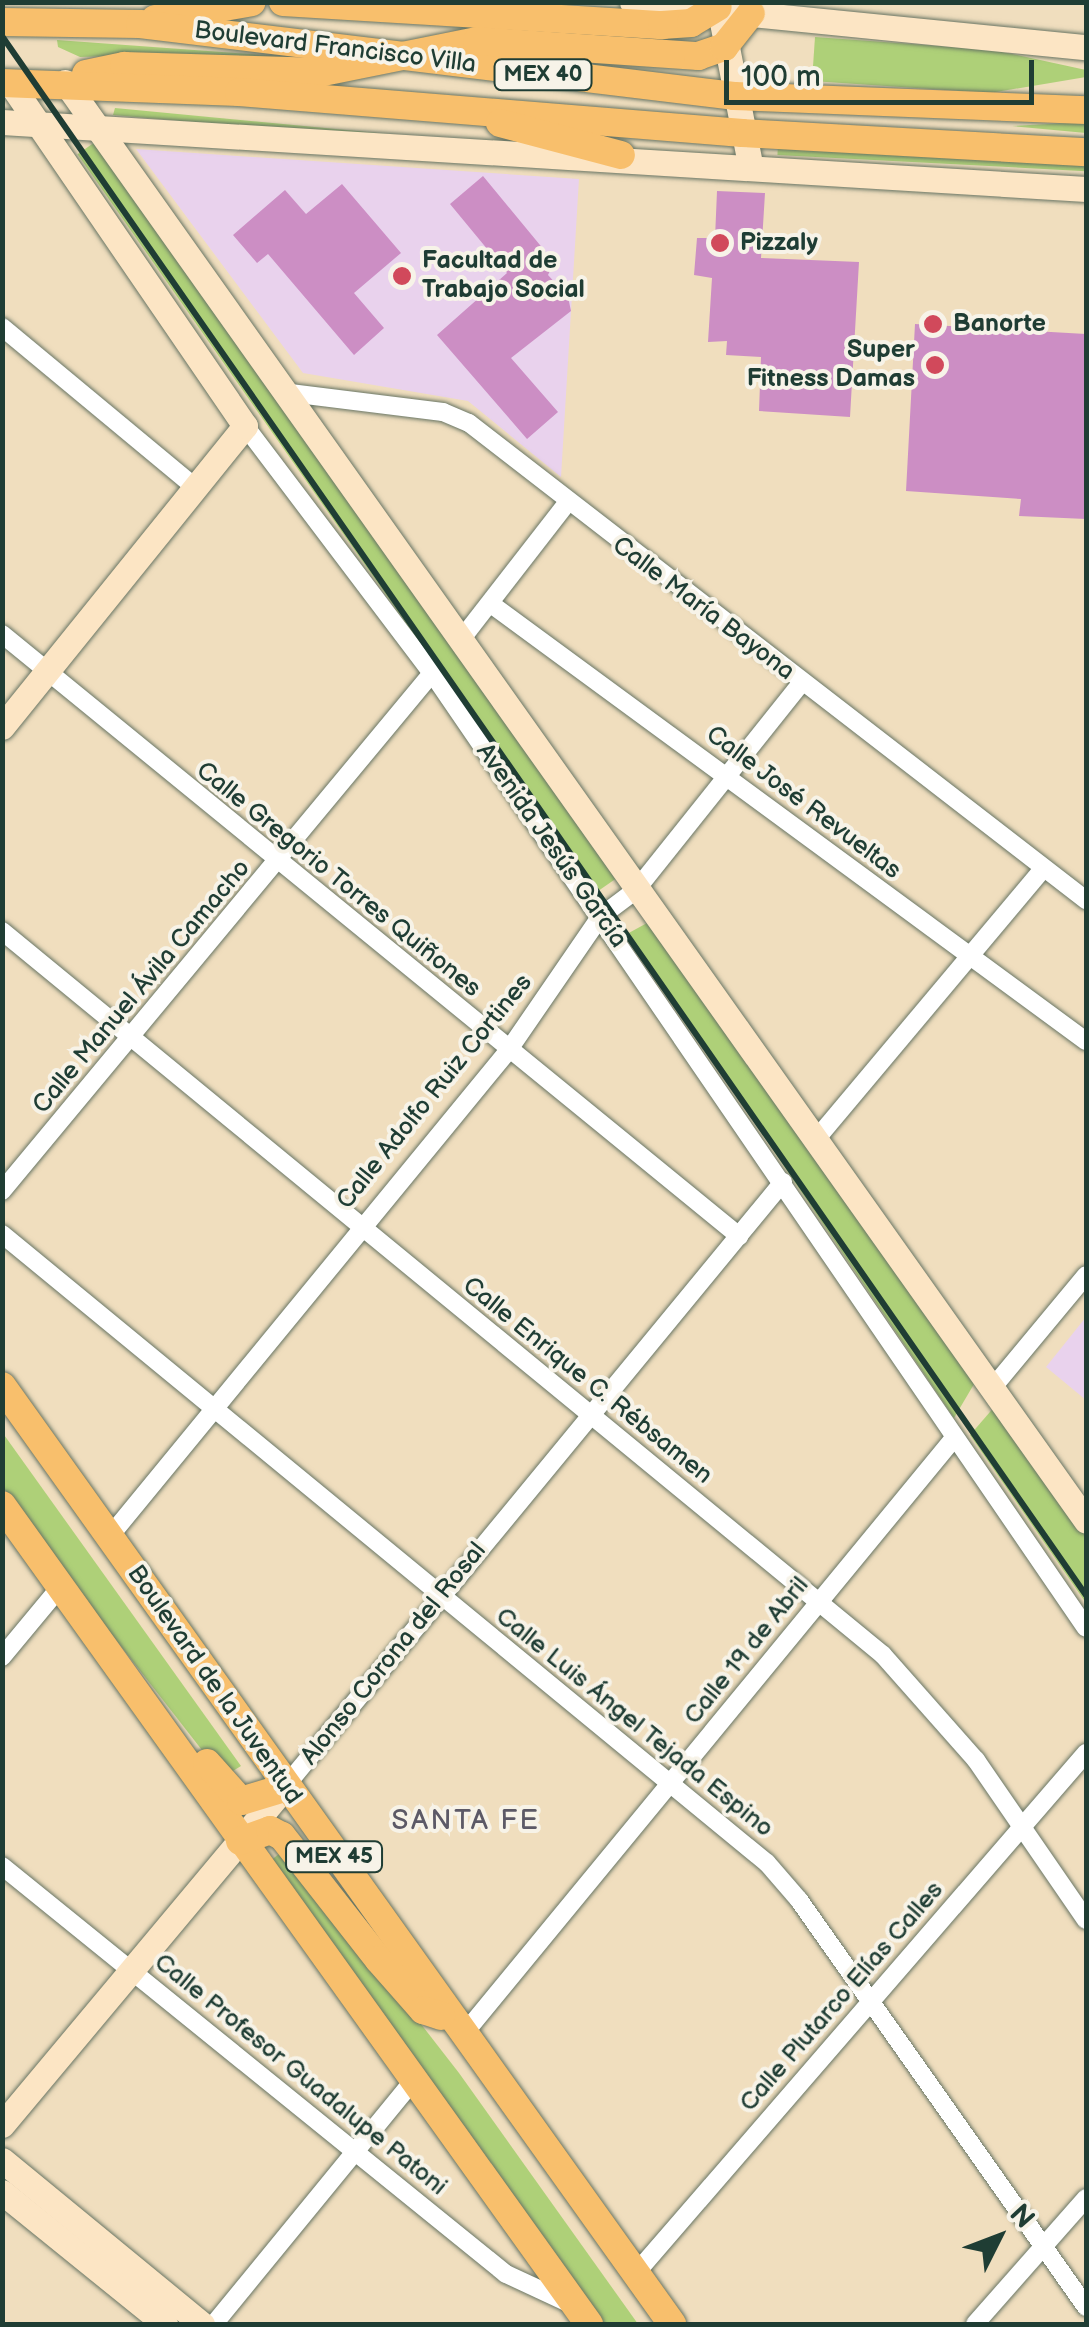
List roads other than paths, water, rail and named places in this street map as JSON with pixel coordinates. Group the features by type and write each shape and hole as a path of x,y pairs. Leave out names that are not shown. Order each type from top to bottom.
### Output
{"main road":[{"path":"140,24 187,9 252,2"},
{"path":"283,2 678,25 718,5"},
{"path":"66,82 124,66 323,72 415,58 477,41 682,56 724,48 750,8"},
{"name":"Boulevard Francisco Villa","path":"2,22 140,24 734,96 1086,110"},
{"name":"Boulevard Francisco Villa","path":"5,80 462,108 742,133 1086,152"},
{"path":"1033,108 1086,89"},
{"path":"462,108 621,155"},
{"name":"Boulevard de la Juventud","path":"2,1386 284,1788 672,2324"},
{"name":"MEX 45","path":"2,1505 582,2316"},
{"path":"104,1648 135,1668 241,1801 284,1788"},
{"path":"240,1840 270,1830 282,1836 423,2010 458,2027"}],"street":[{"path":"632,2 750,8 1086,46"},
{"path":"718,5 751,168"},
{"path":"1040,38 1086,36"},
{"name":"Avenida Jesús García","path":"5,80 246,426 432,673 1086,1628"},
{"name":"Avenida Jesús García","path":"66,82 463,637 636,890 818,1137 1086,1521"},
{"path":"2,122 621,155 751,168 1086,189"},
{"path":"2,327 196,488"},
{"name":"Calle María Bayona","path":"290,393 456,416 1086,900"},
{"path":"2,727 246,426"},
{"path":"463,637 566,504"},
{"name":"Calle José Revueltas","path":"490,604 1086,1041"},
{"name":"Calle Gregorio Torres Quiñones","path":"2,634 278,865 738,1236"},
{"name":"Calle Manuel Ávila Camacho","path":"2,1192 278,865 432,673"},
{"name":"Calle Adolfo Ruiz Cortines","path":"110,1536 508,1050 600,917 636,890 801,683"},
{"path":"818,1137 1044,868"},
{"name":"Calle Enrique C. Rébsamen","path":"2,932 820,1602 929,1700 1086,1920"},
{"name":"Alonso Corona del Rosal","path":"2,2126 783,1182"},
{"name":"Calle Luis Ángel Tejada Espino","path":"2,1234 440,1599 766,1863 1086,2307"},
{"path":"994,1386 1086,1275"},
{"name":"Calle 19 de Abril","path":"458,2027 670,1784 954,1438"},
{"path":"2,1539 31,1546"},
{"path":"2,1657 61,1586"},
{"name":"Calle Plutarco Elías Calles","path":"636,2273 1086,1753"},
{"name":"Calle Profesor Guadalupe Patoni","path":"2,1866 506,2274 582,2316"},
{"path":"214,2324 414,2080"},
{"path":"2,2160 202,2324"},
{"path":"2,2192 165,2324"},
{"path":"974,2324 1086,2198"}],"railway":[{"path":"2,36 1086,1595"}],"place":[{"name":"Pizzaly","path":"720,243"},
{"name":"Facultad de Trabajo Social","path":"402,276"},
{"name":"Banorte","path":"933,324"},
{"name":"Super Fitness Damas","path":"935,365"}],"district":[{"name":"SANTA FE","path":"466,1821"}]}
